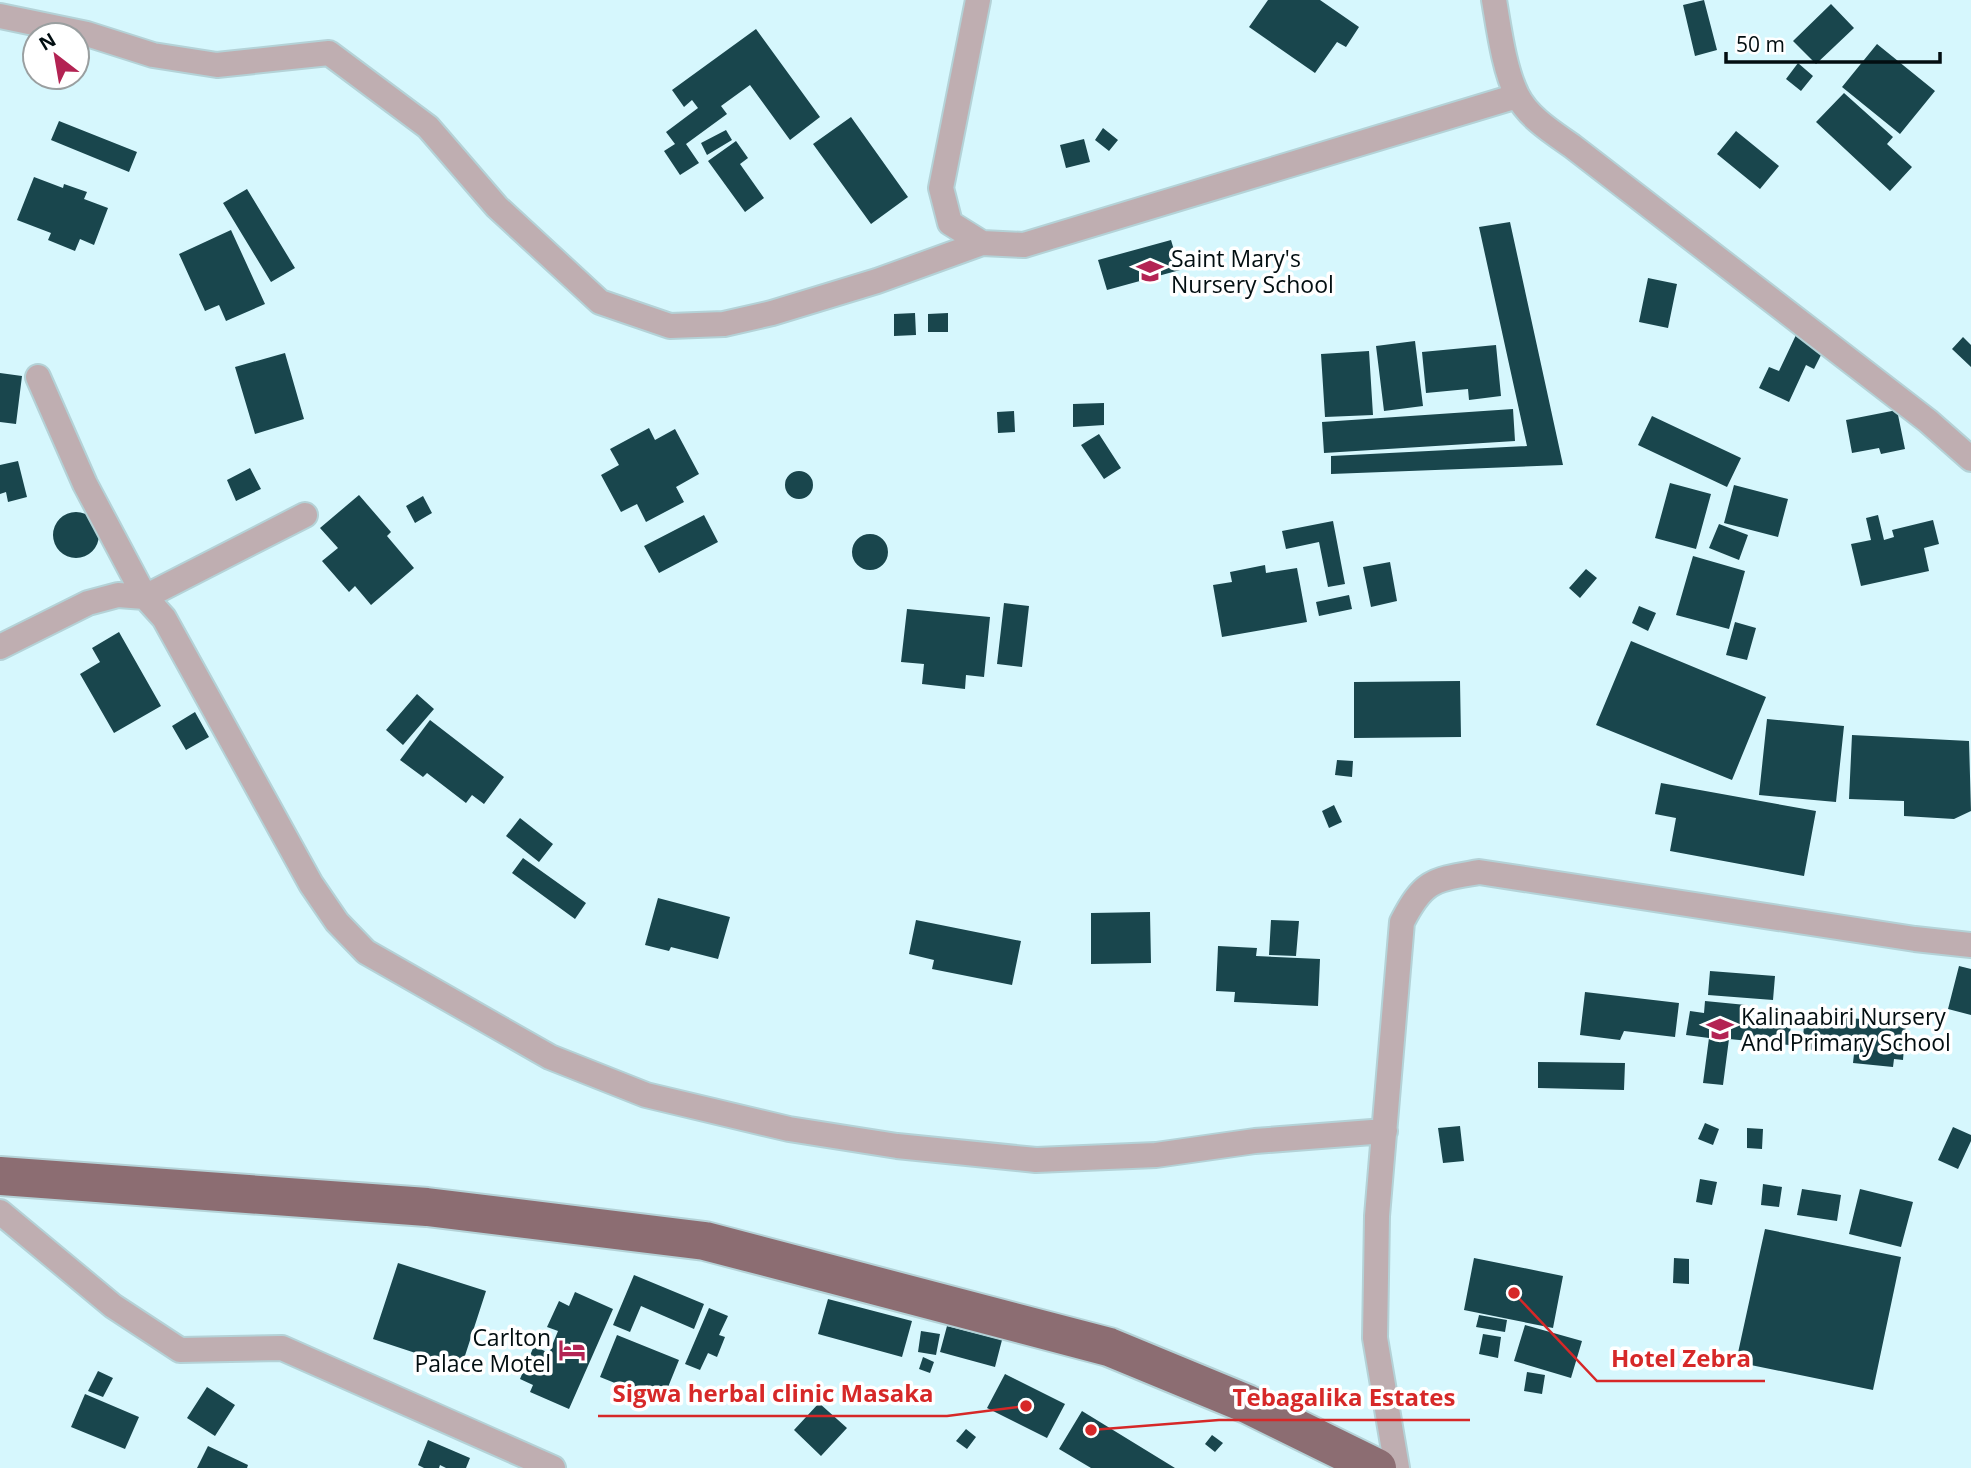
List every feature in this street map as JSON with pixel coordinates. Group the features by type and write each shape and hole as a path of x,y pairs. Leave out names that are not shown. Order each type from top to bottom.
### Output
{"highway":[{"path":"0,1177 427,1207 705,1241 1109,1347 1247,1404 1377,1468"}],"street":[{"path":"978,0 941,188 950,223 982,243"},
{"path":"1494,0 1501,42 1517,96 1544,127 1928,421 1971,459"},
{"path":"0,16 87,34 153,55 217,65 329,53 428,127 497,207 600,302 670,326 724,324 772,313 877,281 982,243 1024,245 1517,96"},
{"path":"38,377 85,484 145,597 164,618 312,884 337,922 366,953 550,1057 646,1095 789,1129 897,1146 1036,1160 1156,1155 1255,1141 1385,1131"},
{"path":"0,647 88,603 118,596 145,597 305,514"},
{"path":"1397,1468 1375,1338 1377,1216 1402,922 1413,901 1436,880 1479,872 1915,939 1971,945"},
{"path":"0,1212 113,1306 180,1350 282,1348 554,1468"}],"building":[{"path":"1268,0 1320,0 1359,27 1346,47 1337,42 1315,73 1249,27"},
{"path":"1704,0 1717,50 1695,56 1683,5"},
{"path":"1831,4 1854,28 1816,64 1793,41"},
{"path":"756,29 820,117 790,140 750,85 721,106 727,114 686,144 699,163 680,175 664,151 675,144 666,132 698,108 692,100 684,107 672,90"},
{"path":"1877,44 1935,91 1900,134 1842,87"},
{"path":"1798,63 1813,76 1801,91 1786,79"},
{"path":"1844,93 1893,137 1887,144 1912,167 1890,191 1816,122"},
{"path":"851,117 908,197 871,224 813,144"},
{"path":"59,121 137,152 129,172 51,140"},
{"path":"1103,128 1118,140 1109,151 1095,140"},
{"path":"726,130 732,140 707,155 701,143"},
{"path":"1736,131 1779,166 1760,189 1717,154"},
{"path":"1084,139 1090,162 1066,168 1060,145"},
{"path":"736,141 748,158 740,164 764,198 745,212 708,161"},
{"path":"34,177 63,188 64,184 87,192 84,199 108,208 94,245 80,239 75,251 48,240 51,233 17,220"},
{"path":"247,189 295,268 271,282 223,203"},
{"path":"1510,222 1563,465 1331,474 1331,456 1527,446 1479,227"},
{"path":"231,230 265,304 226,321 219,305 205,311 179,254"},
{"path":"1171,240 1180,270 1107,290 1098,260"},
{"path":"1648,278 1677,284 1668,328 1639,322"},
{"path":"915,313 916,335 894,336 894,314"},
{"path":"948,313 948,332 928,332 928,314"},
{"path":"1796,335 1824,349 1814,369 1806,365 1789,402 1759,388 1769,367 1779,371"},
{"path":"1963,337 1971,345 1971,367 1952,349"},
{"path":"1415,341 1423,406 1384,411 1376,346"},
{"path":"1496,345 1501,396 1469,400 1468,389 1426,393 1422,352"},
{"path":"1369,351 1373,415 1325,417 1321,354"},
{"path":"285,353 304,419 255,434 235,367"},
{"path":"0,373 22,376 16,424 0,422"},
{"path":"1104,403 1104,425 1073,427 1073,404"},
{"path":"1513,409 1515,441 1324,453 1322,422"},
{"path":"1897,410 1905,449 1881,454 1879,448 1852,453 1846,420"},
{"path":"1014,411 1015,432 998,433 997,412"},
{"path":"1652,416 1741,458 1727,487 1638,445"},
{"path":"649,428 655,440 675,429 699,474 676,487 684,502 646,522 637,504 621,512 601,475 619,465 610,449"},
{"path":"1099,434 1121,468 1104,479 1081,445"},
{"path":"18,461 27,497 8,502 6,492 0,494 0,465"},
{"path":"250,468 261,489 236,501 227,480"},
{"path":"799,471 809,475 813,485 809,495 799,499 789,495 785,485 789,475"},
{"path":"1670,483 1711,494 1696,549 1655,538"},
{"path":"1734,485 1788,499 1778,537 1724,523"},
{"path":"359,495 391,532 387,536 414,568 371,605 355,586 349,592 322,561 338,548 320,528"},
{"path":"423,496 432,513 415,523 406,506"},
{"path":"76,512 92,519 99,535 92,551 76,558 60,551 53,535 60,519"},
{"path":"704,515 718,542 659,573 644,546"},
{"path":"1878,515 1884,540 1894,537 1892,530 1933,520 1939,544 1924,548 1929,571 1861,586 1851,544 1871,540 1866,518"},
{"path":"1333,521 1345,584 1328,587 1319,542 1286,549 1282,531"},
{"path":"1719,524 1748,535 1739,560 1709,548"},
{"path":"870,534 883,539 888,552 883,565 870,570 857,565 852,552 857,539"},
{"path":"1693,556 1745,571 1729,629 1676,615"},
{"path":"1390,562 1397,601 1371,607 1363,567"},
{"path":"1265,565 1266,573 1297,568 1307,622 1222,637 1213,585 1232,582 1230,572"},
{"path":"1586,569 1597,578 1580,598 1569,588"},
{"path":"1349,595 1352,609 1319,616 1316,602"},
{"path":"1004,603 1029,606 1022,667 997,664"},
{"path":"1639,606 1656,613 1648,631 1632,623"},
{"path":"907,609 990,617 984,677 966,675 965,689 922,684 924,664 901,662"},
{"path":"1735,622 1756,628 1747,660 1726,655"},
{"path":"119,632 161,706 114,733 80,674 100,662 92,648"},
{"path":"1631,641 1766,697 1732,780 1596,725"},
{"path":"1460,681 1461,737 1354,738 1354,682"},
{"path":"417,694 434,709 403,745 386,730"},
{"path":"195,712 209,737 186,750 172,726"},
{"path":"1767,719 1844,726 1836,802 1759,795"},
{"path":"430,720 504,777 484,804 472,795 466,803 427,773 423,777 400,760"},
{"path":"1852,735 1969,741 1971,811 1954,819 1904,816 1904,801 1849,799"},
{"path":"1337,760 1353,761 1352,777 1335,775"},
{"path":"1661,783 1816,811 1804,876 1670,851 1676,818 1655,814"},
{"path":"1334,805 1342,822 1329,828 1322,811"},
{"path":"520,818 553,844 539,862 506,836"},
{"path":"523,858 586,903 575,919 512,873"},
{"path":"658,898 730,917 718,959 671,947 669,951 645,945"},
{"path":"1150,912 1151,963 1091,964 1091,913"},
{"path":"916,920 1021,941 1012,985 932,969 934,960 909,954"},
{"path":"1271,920 1299,921 1296,956 1269,955"},
{"path":"1218,946 1257,948 1256,956 1320,959 1318,1006 1234,1002 1235,992 1216,991"},
{"path":"1959,966 1971,969 1971,1015 1948,1009"},
{"path":"1710,971 1775,976 1773,1000 1708,995"},
{"path":"1585,992 1679,1003 1675,1037 1624,1031 1620,1040 1580,1035"},
{"path":"1705,1001 1746,1005 1745,1018 1791,1024 1789,1045 1729,1039 1723,1085 1703,1083 1709,1038 1686,1035 1690,1011 1704,1013"},
{"path":"1805,1014 1906,1023 1903,1060 1894,1059 1893,1067 1853,1063 1854,1054 1802,1049"},
{"path":"1538,1062 1625,1063 1624,1090 1538,1088"},
{"path":"1705,1123 1719,1129 1713,1145 1698,1139"},
{"path":"1460,1126 1464,1161 1443,1163 1438,1128"},
{"path":"1953,1127 1971,1135 1971,1141 1958,1169 1938,1160"},
{"path":"1747,1128 1763,1129 1762,1149 1747,1148"},
{"path":"1700,1179 1717,1182 1712,1205 1696,1202"},
{"path":"1763,1184 1782,1187 1779,1207 1761,1205"},
{"path":"1802,1189 1841,1195 1837,1221 1797,1215"},
{"path":"1860,1189 1913,1202 1901,1247 1849,1234"},
{"path":"1765,1229 1901,1257 1873,1390 1736,1362"},
{"path":"1474,1258 1563,1276 1553,1328 1464,1310"},
{"path":"1674,1258 1689,1259 1689,1284 1673,1283"},
{"path":"398,1263 486,1291 461,1368 373,1339"},
{"path":"634,1275 704,1304 694,1329 641,1306 630,1332 613,1325"},
{"name":"Carlton Palace Motel","path":"575,1292 613,1309 569,1409 530,1392 533,1385 520,1379 534,1346 549,1353 558,1331 547,1327 559,1301 569,1306"},
{"path":"828,1299 912,1321 902,1357 818,1334"},
{"path":"709,1308 728,1316 719,1335 725,1337 717,1357 708,1353 700,1370 685,1364"},
{"path":"1479,1315 1507,1320 1505,1332 1476,1327"},
{"path":"1525,1325 1582,1341 1571,1378 1514,1361"},
{"path":"947,1326 1002,1340 995,1367 940,1352"},
{"path":"921,1331 940,1334 936,1355 918,1352"},
{"path":"1483,1334 1501,1337 1498,1358 1479,1354"},
{"path":"617,1335 679,1360 662,1402 600,1377"},
{"path":"923,1357 934,1362 930,1373 919,1369"},
{"path":"98,1371 113,1378 103,1397 88,1391"},
{"path":"1527,1372 1545,1375 1542,1394 1524,1391"},
{"path":"1005,1374 1065,1404 1047,1438 987,1408"},
{"path":"207,1387 235,1405 215,1436 187,1418"},
{"path":"85,1394 139,1417 125,1449 71,1427"},
{"path":"819,1403 847,1428 821,1456 794,1430"},
{"path":"1082,1411 1175,1468 1091,1468 1059,1449"},
{"path":"966,1429 976,1437 967,1449 956,1441"},
{"path":"1212,1435 1223,1443 1215,1452 1205,1444"},
{"path":"428,1440 470,1458 466,1468 446,1468 440,1465 439,1468 424,1468 418,1465"},
{"path":"208,1446 248,1465 247,1468 197,1468"}],"place":[{"name":"Saint Mary's Nursery School","path":"1150,271"},
{"name":"Kalinaabiri Nursery And Primary School","path":"1720,1029"},
{"name":"Hotel Zebra","path":"1514,1293"},
{"name":"Carlton Palace Motel","path":"572,1350"},
{"name":"Sigwa herbal clinic Masaka","path":"1026,1406"},
{"name":"Tebagalika Estates","path":"1091,1430"}]}
